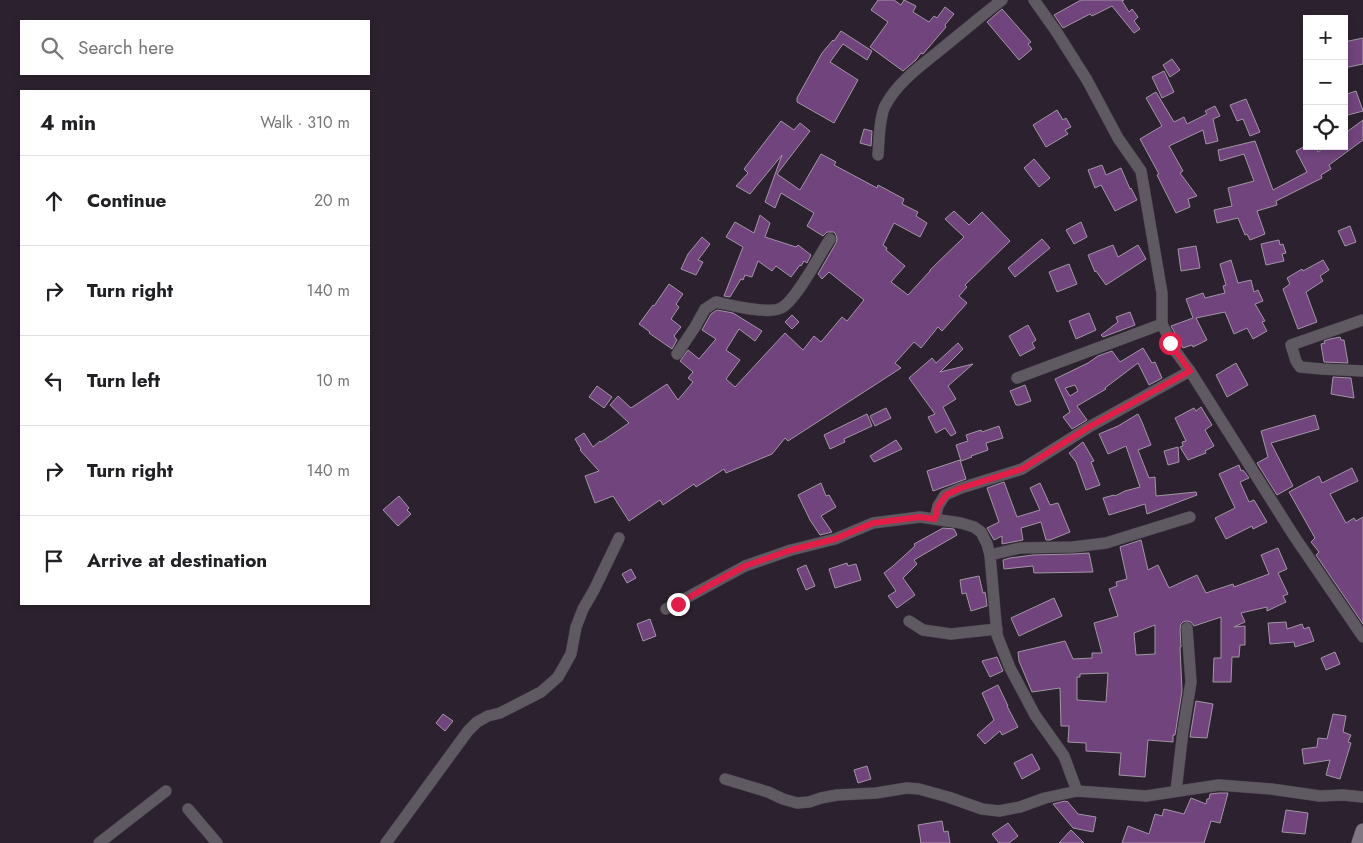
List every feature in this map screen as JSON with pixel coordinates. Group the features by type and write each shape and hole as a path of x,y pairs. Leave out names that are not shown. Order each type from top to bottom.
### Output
{"street":[{"path":"878,155 884,107 897,89 913,72 1002,0"},
{"path":"1034,0 1087,80 1118,138 1141,171 1162,293 1162,324 1170,343 1190,371 1294,536 1363,638"},
{"path":"677,354 705,308 716,302 771,311 782,308 795,295 830,239"},
{"path":"1363,320 1291,345 1300,367 1363,371"},
{"path":"1017,378 1162,324"},
{"path":"935,519 938,506 946,495 961,488 1022,469 1089,427 1190,371"},
{"path":"990,555 1020,548 1066,547 1106,543 1190,516"},
{"path":"666,609 745,566 791,550 835,539 873,523 920,517 974,527 981,532 990,555 998,635 1010,668 1036,715 1064,756 1077,791"},
{"path":"386,843 468,731 477,722 488,716 500,713 541,692 558,677 571,654 576,627 583,609 619,538"},
{"path":"909,621 924,630 951,634 997,629"},
{"path":"1176,791 1191,682 1187,628"},
{"path":"725,779 797,803 837,795 876,793 907,788 919,789 982,809 999,812 1045,798 1077,791 1146,796 1219,785 1271,789 1320,796 1344,795 1363,797"},
{"path":"99,843 166,791"},
{"path":"188,808 217,843"},
{"path":"1359,843 1363,831"}],"building":[{"path":"878,0 894,0 901,5 904,0 916,6 913,12 929,22 934,16 937,18 945,7 954,14 945,25 946,27 923,54 921,53 903,71 870,47 888,22 871,10"},
{"path":"1081,0 1124,0 1122,1 1129,12 1132,9 1138,17 1134,21 1140,29 1134,33 1112,6 1092,16 1090,14 1063,28 1054,15"},
{"path":"1002,9 1031,42 1028,44 1032,49 1019,60 987,22"},
{"path":"841,31 872,51 867,60 843,44 830,62 858,80 834,123 797,102 797,98 822,53"},
{"path":"1363,38 1363,64 1348,67 1348,41"},
{"path":"1172,59 1180,70 1170,77 1163,65"},
{"path":"1164,71 1174,92 1162,98 1152,77"},
{"path":"1356,91 1363,111 1348,115 1348,94"},
{"path":"1156,92 1174,122 1184,117 1187,124 1207,114 1205,111 1215,106 1220,116 1213,119 1218,141 1206,144 1203,130 1169,146 1183,171 1180,173 1197,196 1188,199 1190,207 1176,213 1157,175 1159,174 1140,139 1162,126 1146,98"},
{"path":"1246,99 1260,132 1250,136 1243,119 1237,121 1230,105"},
{"path":"1057,110 1063,120 1066,118 1071,127 1065,130 1068,134 1046,147 1033,125"},
{"path":"1363,120 1363,140 1329,165 1331,169 1321,175 1322,178 1276,201 1277,205 1257,211 1265,234 1250,240 1247,234 1245,235 1238,218 1217,223 1214,210 1232,206 1228,188 1254,181 1244,154 1220,161 1218,150 1255,141 1273,190 1307,172 1296,151 1303,147 1303,150 1317,150 1318,152 1321,150 1348,150 1348,131"},
{"path":"781,121 794,130 800,123 810,131 777,174 800,190 821,154 836,162 834,165 877,188 878,185 904,199 902,204 918,212 916,216 927,223 920,237 894,223 883,245 887,248 886,250 905,266 891,282 908,295 930,270 964,237 945,219 954,211 969,225 982,212 1010,241 965,285 967,287 959,296 967,303 942,331 938,327 921,348 914,342 895,363 901,368 788,441 785,438 772,454 726,473 724,469 696,487 694,484 663,505 660,500 629,521 613,496 595,503 585,476 599,471 580,450 575,439 584,433 593,447 629,423 610,405 618,396 631,408 667,384 678,400 693,382 688,378 693,372 680,361 688,350 699,359 716,339 702,330 711,314 717,310 733,313 762,331 755,341 739,329 726,350 740,360 726,379 735,387 785,333 803,350 814,336 821,342 842,317 847,321 864,300 829,272 822,279 818,274 836,243 837,239 834,232 827,232 823,236 807,226 814,213 781,193 775,208 765,202 782,155 750,194 736,186 748,173 744,169"},
{"path":"864,129 872,131 871,146 860,143"},
{"path":"1034,159 1050,178 1039,187 1024,168"},
{"path":"1102,165 1106,175 1121,168 1137,200 1115,211 1101,185 1095,188 1088,170"},
{"path":"760,215 770,223 765,237 796,247 798,245 811,255 807,263 804,261 791,277 776,266 772,271 758,261 752,277 745,275 730,297 724,296 743,247 726,237 735,222 754,233"},
{"path":"1081,222 1087,237 1074,244 1066,230"},
{"path":"1350,226 1356,242 1345,246 1338,231"},
{"path":"702,237 710,244 698,260 703,262 696,275 681,269 688,254"},
{"path":"1042,239 1050,248 1015,277 1008,268"},
{"path":"1279,240 1280,245 1283,244 1286,253 1282,254 1284,261 1266,265 1261,244"},
{"path":"1113,245 1118,257 1138,245 1146,259 1106,285 1095,272 1088,255"},
{"path":"1196,246 1200,268 1181,271 1178,249"},
{"path":"1231,260 1238,283 1251,280 1254,292 1258,290 1263,301 1255,304 1265,321 1262,322 1267,331 1253,339 1247,328 1234,334 1225,312 1196,318 1207,340 1193,347 1192,345 1183,348 1171,326 1193,318 1186,299 1203,293 1205,298 1225,293 1223,286 1226,285 1220,264"},
{"path":"1323,260 1329,270 1320,276 1323,281 1306,292 1317,322 1298,329 1283,289 1290,284 1287,278"},
{"path":"1069,264 1077,284 1057,292 1049,272"},
{"path":"669,284 683,294 676,304 679,307 671,319 681,327 674,336 677,340 672,349 639,324"},
{"path":"1130,312 1135,325 1103,337 1101,335 1118,322 1116,317"},
{"path":"1089,313 1096,330 1076,339 1069,321"},
{"path":"792,315 799,322 792,329 785,322"},
{"path":"1028,325 1036,340 1032,343 1035,348 1020,356 1009,336"},
{"path":"1340,337 1341,340 1344,340 1348,363 1324,362 1321,344 1325,343 1324,341"},
{"path":"958,343 963,349 940,372 973,364 948,386 956,399 943,407 956,433 951,436 945,428 936,433 928,417 935,414 909,378 932,358 936,363"},
{"path":"1143,348 1152,363 1155,362 1162,378 1149,385 1138,363 1106,389 1077,406 1087,420 1072,429 1063,417 1070,412 1055,379 1098,356 1112,351 1120,362","holes":["1075,385 1078,391 1070,396 1065,388"]},
{"path":"1236,363 1248,385 1227,397 1216,375"},
{"path":"1333,377 1351,378 1354,398 1331,394"},
{"path":"1025,385 1031,401 1016,405 1010,391"},
{"path":"597,386 612,397 604,408 589,397"},
{"path":"1201,407 1212,425 1205,430 1214,446 1205,451 1206,453 1188,460 1180,447 1183,446 1182,442 1186,441 1175,418 1194,408 1196,411"},
{"path":"886,408 891,418 875,426 870,416"},
{"path":"867,414 872,426 844,439 845,442 830,449 824,435"},
{"path":"1138,414 1151,445 1138,450 1149,478 1155,477 1156,496 1196,492 1197,495 1147,514 1145,504 1109,515 1103,498 1115,496 1140,487 1126,446 1108,454 1099,434 1118,426"},
{"path":"1315,415 1319,429 1271,443 1293,486 1277,495 1257,463 1268,457 1261,431"},
{"path":"999,426 1003,438 986,443 988,450 961,461 956,445 968,441 966,435"},
{"path":"896,440 902,449 874,462 870,456"},
{"path":"1083,442 1094,461 1091,462 1100,485 1086,490 1076,462 1069,453"},
{"path":"1178,447 1179,462 1168,465 1164,451"},
{"path":"960,460 966,479 933,491 927,471"},
{"path":"1239,465 1241,471 1243,470 1249,478 1240,482 1249,502 1254,500 1267,522 1253,529 1252,526 1226,539 1215,518 1235,508 1219,474"},
{"path":"1352,468 1358,481 1330,494 1346,523 1354,518 1356,521 1363,517 1363,624 1316,555 1319,552 1311,542 1315,538 1289,492 1319,476 1322,483"},
{"path":"1004,482 1017,517 1040,510 1030,488 1040,483 1050,505 1058,503 1070,532 1046,540 1041,522 1021,528 1023,540 1002,544 1002,536 994,540 987,528 999,522 987,488"},
{"path":"821,483 826,496 829,495 836,507 821,516 832,532 820,535 810,520 798,495"},
{"path":"399,496 409,508 407,510 411,514 398,526 383,510"},
{"path":"943,528 954,529 957,535 914,560 917,564 903,578 915,595 897,608 888,596 896,591 884,573 915,546 914,544"},
{"path":"1141,540 1148,570 1158,565 1169,588 1197,575 1206,593 1233,584 1234,587 1269,574 1261,555 1278,548 1287,569 1278,573 1288,594 1283,596 1286,602 1267,611 1267,607 1241,613 1245,622 1234,627 1245,626 1245,645 1240,645 1239,657 1232,657 1231,682 1213,682 1214,658 1221,658 1221,617 1194,626 1191,622 1187,621 1181,624 1182,691 1175,735 1173,735 1173,742 1148,740 1145,777 1119,775 1121,753 1086,751 1086,743 1068,742 1069,726 1061,726 1060,688 1032,692 1019,661 1018,652 1065,641 1073,659 1092,658 1092,653 1102,653 1094,623 1118,616 1109,589 1117,586 1116,582 1127,579 1120,547","holes":["1155,625 1155,654 1136,655 1134,633","1108,673 1106,702 1077,700 1077,677 1080,677 1080,674"]},
{"path":"1089,553 1093,572 1034,573 1033,566 1004,569 1003,560 1010,558 1033,555"},
{"path":"847,563 848,566 856,564 861,580 835,588 829,569"},
{"path":"806,565 815,586 806,590 797,569"},
{"path":"631,569 636,578 627,583 622,574"},
{"path":"979,576 983,593 985,592 987,606 971,611 966,593 962,594 960,580"},
{"path":"1054,598 1062,616 1019,636 1011,618"},
{"path":"650,619 656,636 643,641 637,624"},
{"path":"1286,622 1287,629 1302,624 1304,629 1309,627 1314,641 1295,647 1294,642 1270,644 1268,623"},
{"path":"1335,652 1340,664 1326,670 1321,658"},
{"path":"997,657 1003,671 990,677 982,661"},
{"path":"998,685 1018,727 1002,735 1000,731 985,744 977,735 994,720 982,693"},
{"path":"1196,701 1213,704 1207,738 1190,737"},
{"path":"443,714 453,721 445,731 436,723"},
{"path":"1333,714 1346,716 1343,732 1351,735 1348,742 1351,743 1340,779 1326,775 1330,760 1304,764 1302,749 1317,747 1318,738 1327,739"},
{"path":"1032,754 1040,769 1022,779 1014,763"},
{"path":"867,766 871,779 858,783 854,770"},
{"path":"1228,793 1220,823 1211,821 1204,843 1122,843 1128,826 1149,834 1155,814 1162,816 1164,809 1184,814 1191,798 1206,804 1210,794"},
{"path":"1065,801 1078,814 1096,817 1093,832 1073,828 1053,804"},
{"path":"1286,810 1308,813 1305,834 1282,832"},
{"path":"942,821 944,832 948,831 950,843 921,843 918,825"},
{"path":"1008,823 1018,836 1009,843 999,843 992,834"},
{"path":"1071,830 1084,843 1059,843"}],"route":[{"path":"678,604 745,566 791,550 835,539 873,523 920,517 935,519 938,506 946,495 961,488 1022,469 1089,427 1190,371 1170,343"}]}
